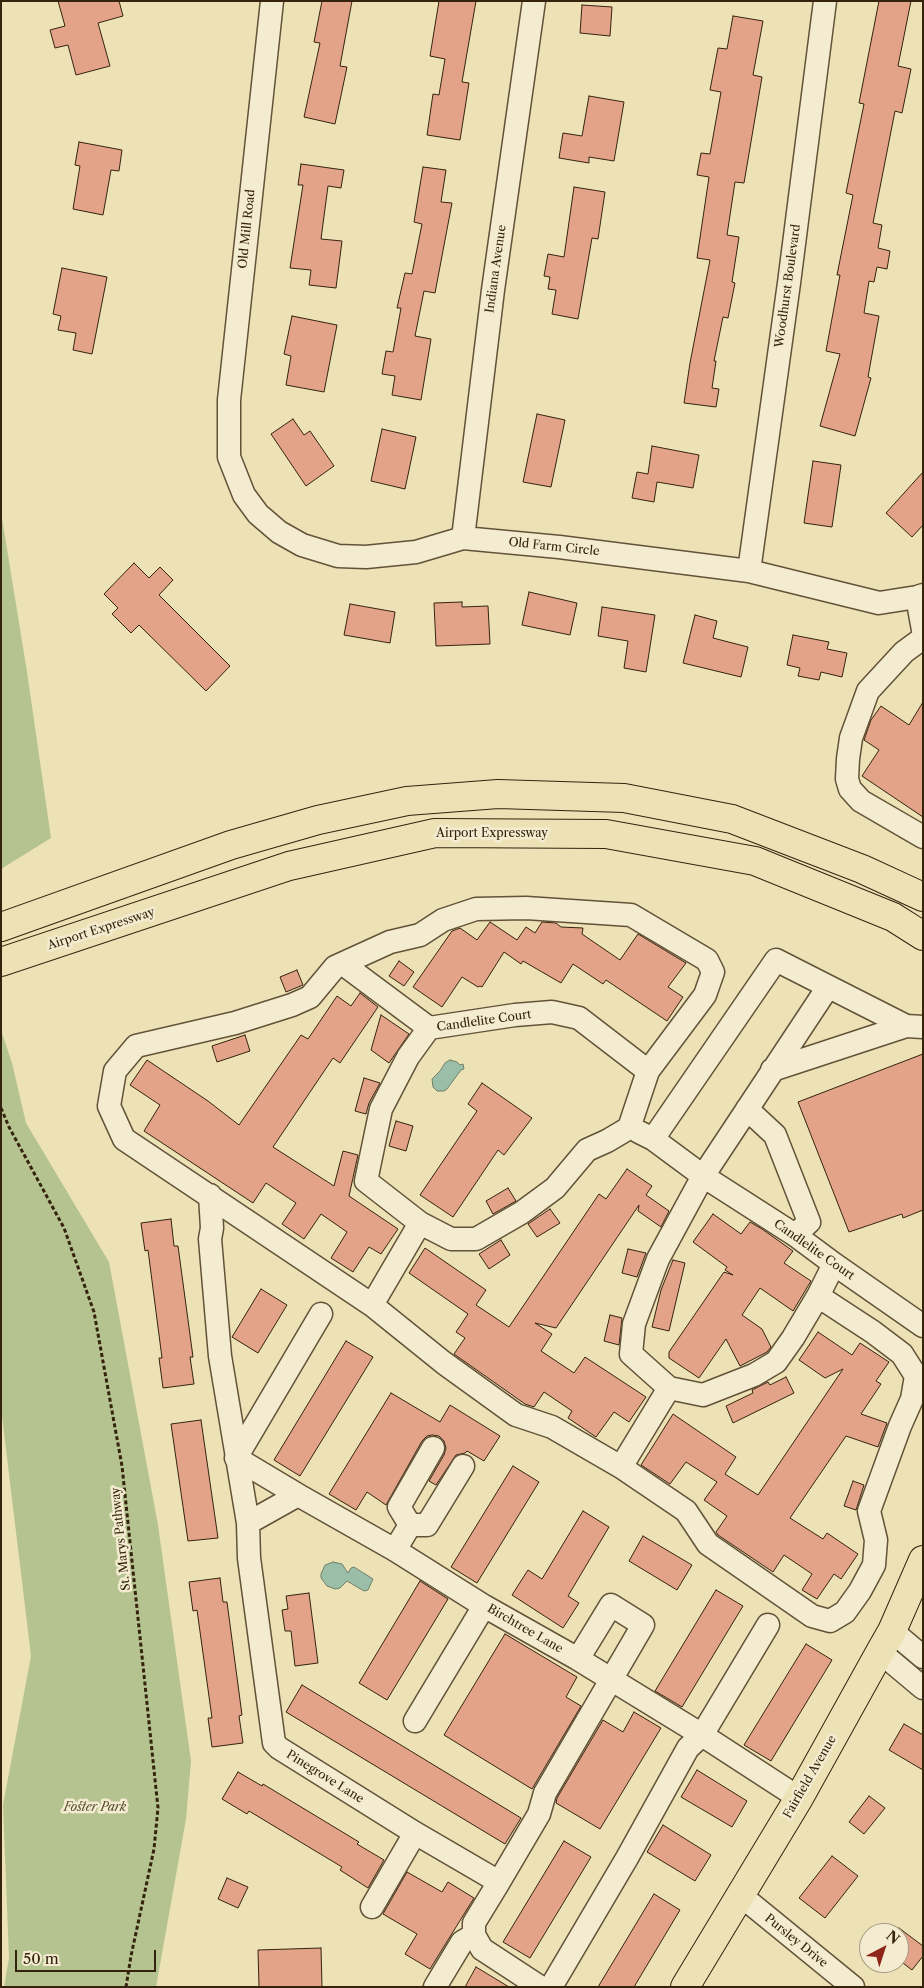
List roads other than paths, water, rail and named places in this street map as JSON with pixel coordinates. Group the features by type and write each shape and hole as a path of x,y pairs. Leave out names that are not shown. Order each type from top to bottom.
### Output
{"main road":[{"path":"1,927 231,845 318,820 407,801 498,794 624,798 732,819 923,896"},
{"name":"Airport Expressway","path":"1,962 289,866 435,833 606,834 755,862 893,917 923,936"},
{"name":"Fairfield Avenue","path":"685,1987 739,1894 799,1798 886,1642 923,1560"}],"street":[{"name":"Old Mill Road","path":"230,457 229,400 272,1"},
{"name":"Indiana Avenue","path":"462,538 493,290 534,1"},
{"name":"Woodhurst Boulevard","path":"749,571 789,283 825,1"},
{"name":"Old Farm Circle","path":"230,457 244,495 258,514 279,532 302,545 338,556 366,557 416,552 462,538 559,547 749,571 879,603 920,596"},
{"path":"920,596 923,630"},
{"path":"923,638 904,652 868,691 851,738 847,779 850,789 862,801 923,837"},
{"path":"629,1128 648,1071 705,995 713,972 707,960 631,914 526,908 476,909 443,920 420,935 390,942 335,967 310,997 292,1005 235,1023 136,1046 115,1071 109,1106 124,1140 210,1195 372,1305 444,1363 516,1416 552,1427 621,1467 686,1510 708,1544 812,1616 830,1621 845,1612 860,1591 874,1565 876,1540 869,1511 900,1426 912,1399 916,1376 902,1354 873,1332 818,1296"},
{"path":"653,1139 776,960 828,987 915,1027"},
{"path":"343,964 430,1028"},
{"path":"828,987 746,1109 704,1176 658,1259 634,1324 631,1354 669,1388 703,1395 769,1368 782,1356 818,1296 834,1264"},
{"name":"Candlelite Court","path":"648,1071 579,1018 552,1012 515,1015 430,1028 408,1057 381,1109 366,1180 420,1223 451,1239 476,1239 521,1213 555,1188 587,1150 608,1141 629,1128 653,1139 704,1176 795,1235 834,1264 922,1323"},
{"path":"772,1070 915,1027"},
{"path":"746,1109 775,1136 809,1222 795,1235"},
{"name":"Pinegrove Lane","path":"210,1195 212,1228 210,1239 220,1356 248,1524 249,1558 274,1743 279,1748 415,1833 499,1882"},
{"path":"372,1305 420,1223"},
{"path":"236,1458 321,1314"},
{"path":"621,1467 669,1388"},
{"path":"410,1525 399,1508 433,1448"},
{"name":"Birchtree Lane","path":"236,1458 396,1550 484,1606 578,1659 702,1735 799,1798"},
{"path":"410,1525 426,1525 463,1466"},
{"path":"248,1524 298,1495"},
{"path":"396,1550 410,1525"},
{"path":"540,1987 482,1949 474,1935 474,1923 539,1814 545,1793 643,1625 612,1605 578,1659"},
{"path":"415,1721 484,1606"},
{"path":"551,1987 627,1858 688,1748 702,1735 768,1625"},
{"path":"886,1642 923,1657"},
{"path":"886,1642 923,1688"},
{"path":"372,1907 415,1833"},
{"name":"Pursley Drive","path":"739,1894 853,1987"},
{"path":"435,1987 462,1942 474,1935"}],"park label":[{"name":"Foster Park","path":"95,1808"}]}
